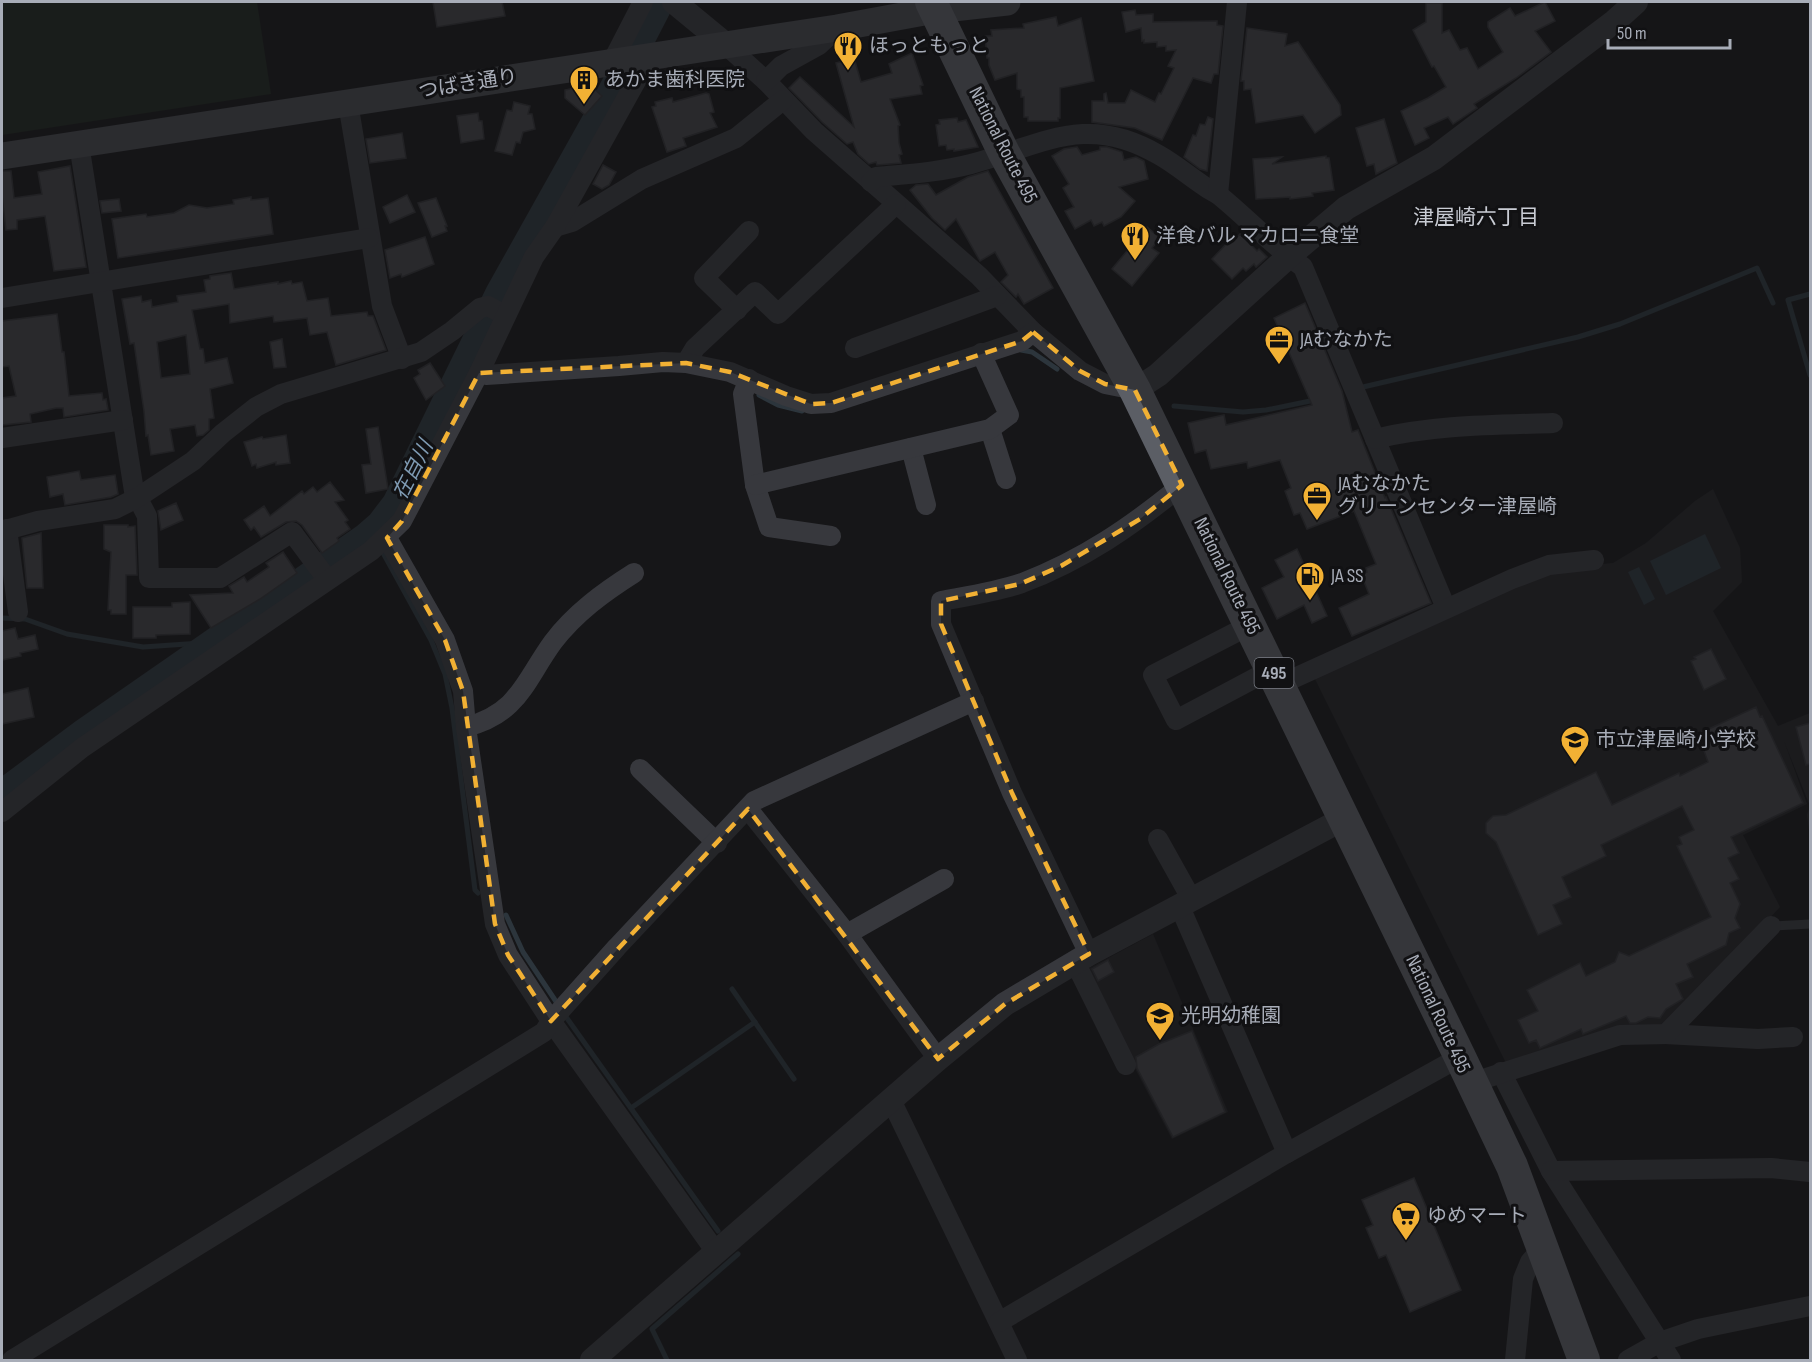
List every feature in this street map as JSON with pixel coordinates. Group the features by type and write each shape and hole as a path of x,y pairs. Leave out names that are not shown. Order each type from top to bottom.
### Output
{"highway":[{"name":"National Route 495","path":"933,6 1004,153 1136,390 1345,818 1512,1166 1584,1360"}],"main road":[{"name":"つばき通り","path":"2,156 837,28 933,6 1007,2"}],"street":[{"path":"2,812 82,748 371,551 402,521 478,373 496,310 555,227 630,59 643,2"},
{"path":"674,2 725,44 871,182 979,276 1033,332 1080,371 1105,384 1136,390 1158,375 1288,257 1346,208 1434,158 1615,21 1636,2"},
{"path":"1218,194 1237,2"},
{"path":"766,81 781,66 819,45 837,28"},
{"path":"555,227 572,222 642,179 736,138 783,100"},
{"path":"348,103 382,306 402,359"},
{"path":"871,182 876,177 940,171 972,164 1052,138 1084,134 1108,135 1135,142 1161,155 1218,194 1288,257 1303,267 1446,608"},
{"path":"79,144 134,491 147,516 149,578 220,578 292,532 327,579"},
{"path":"686,363 695,348 755,292 778,314 896,204"},
{"path":"737,310 704,278 749,231"},
{"path":"2,298 369,238"},
{"path":"855,348 997,296"},
{"path":"18,612 4,530 38,521 115,509 137,498 193,461 256,407 281,394 421,352 452,332 480,308 496,310"},
{"path":"478,373 486,375 663,362 686,363 730,372 811,404 831,403 1022,340 1033,332"},
{"path":"755,485 990,429 1009,415 981,353"},
{"path":"749,380 743,394 755,485 769,527 831,536"},
{"path":"2,438 123,420"},
{"path":"1375,439 1396,434 1474,426 1552,423"},
{"path":"990,429 1006,479"},
{"path":"911,448 926,505"},
{"path":"1126,1065 941,624 941,601 1020,584 1061,566 1102,545 1140,519 1182,485"},
{"path":"387,538 445,640 463,691 466,727 495,924 508,955 551,1021 716,1252"},
{"path":"1250,625 1153,675 1176,720 1549,565 1594,560"},
{"path":"466,727 485,722 510,705 531,679 554,642 585,607 634,573"},
{"path":"12,1360 544,1032 551,1021 617,947 754,801 974,701"},
{"path":"640,769 717,843"},
{"path":"748,809 847,934 938,1059"},
{"path":"592,1360 938,1059 1005,1004 1082,958 1345,818"},
{"path":"1158,839 1287,1153"},
{"path":"847,934 944,879"},
{"path":"1666,1034 1771,926"},
{"path":"999,1322 1287,1153 1465,1070 1501,1072 1585,1048 1620,1035 1666,1034 1758,1039 1793,1037"},
{"path":"1501,1072 1551,1171 1671,1360"},
{"path":"891,1100 1017,1360"},
{"path":"1551,1171 1771,1168 1810,1172"},
{"path":"1515,1360 1523,1280 1530,1262 1542,1248"},
{"path":"1628,1360 1660,1342 1698,1329 1810,1306"}],"lane":[{"path":"1771,926 1810,924"}],"highlighted area":[{"path":"1033,332 1080,371 1105,384 1135,390 1182,485 1140,519 1061,566 1020,584 941,601 941,624 1012,793 1089,954 1005,1004 938,1059 748,809 551,1021 508,955 495,924 463,691 445,640 387,538 402,521 479,373 686,363 730,372 811,404 831,403 1022,341"}],"shaded area":[{"path":"2,2 257,2 271,94 2,135"},
{"name":"市立津屋崎小学校","path":"1713,489 1740,548 1742,582 1713,611 1778,726 1810,713 1810,806 1784,741 1807,804 1743,835 1780,907 1674,1020 1654,1029 1507,1065 1312,673 1550,569 1613,563 1646,543 1695,501"},
{"path":"1705,534 1721,568 1666,595 1650,561"},
{"path":"1639,567 1655,599 1644,605 1628,572"},
{"path":"1810,806 1810,837 1807,815"},
{"name":"光明幼稚園","path":"1153,934 1228,1112 1172,1139 1084,971"}],"building":[{"path":"433,2 502,2 505,16 437,27"},
{"path":"1545,2 1555,21 1535,31 1551,52 1516,78 1474,104 1477,108 1453,124 1448,117 1424,128 1429,138 1415,145 1401,111 1446,87 1434,66 1432,67 1413,30 1426,22 1426,3 1442,3 1442,33 1449,30 1460,50 1467,48 1478,69 1503,52 1488,27 1488,22 1510,8 1515,16"},
{"path":"1135,10 1136,15 1153,14 1153,22 1217,21 1217,25 1223,26 1218,74 1214,74 1211,83 1193,78 1162,140 1135,128 1092,122 1092,101 1104,101 1106,93 1108,103 1125,103 1131,90 1155,102 1174,68 1168,66 1176,50 1166,51 1166,46 1157,47 1157,42 1144,43 1141,28 1126,32 1122,12"},
{"path":"1056,17 1058,26 1081,18 1094,81 1060,88 1060,118 1058,121 1028,121 1028,117 1024,117 1024,97 1021,97 1021,90 1017,89 1017,73 995,80 989,65 989,58 987,58 985,36 992,36 991,30 1024,28 1023,24"},
{"path":"1247,28 1287,34 1285,46 1298,42 1340,105 1341,115 1315,133 1303,115 1256,123 1251,89 1244,90 1244,81 1241,81"},
{"path":"912,53 923,85 920,86 922,94 890,99 900,125 898,126 901,163 869,164 858,154 853,142 847,144 789,88 800,77 854,127 836,63 854,58 861,82 892,73 889,64"},
{"name":"あかま歯科医院","path":"591,86 602,96 585,115 565,98 565,90 580,87 588,90"},
{"path":"709,94 714,112 710,113 717,127 683,138 686,146 667,152 652,107 656,106 655,102 672,98 673,102"},
{"path":"514,102 530,106 528,114 532,114 535,129 523,132 520,143 516,142 512,155 495,151 507,110 512,111"},
{"path":"478,113 479,121 482,121 484,139 461,143 457,116"},
{"path":"1208,117 1213,119 1207,171 1200,169 1184,157 1193,135 1196,136 1200,124 1205,125"},
{"path":"957,118 958,122 966,120 978,147 954,151 954,149 947,150 946,145 939,146 936,125 940,124 939,120"},
{"path":"1384,119 1397,163 1376,174 1374,164 1367,166 1356,128"},
{"path":"402,133 406,158 370,163 366,139"},
{"path":"1077,147 1082,155 1100,150 1100,147 1107,147 1122,152 1124,160 1136,157 1144,161 1148,179 1119,187 1135,201 1121,217 1104,226 1102,222 1094,226 1091,220 1075,229 1065,211 1074,207 1063,188 1069,184 1052,156 1064,149"},
{"path":"1326,156 1329,158 1334,190 1290,199 1290,197 1256,199 1253,159 1282,157 1272,164"},
{"path":"603,165 616,172 609,185 602,189 593,184"},
{"path":"70,166 86,267 54,271 45,216 17,220 17,229 6,230 2,171 11,171 14,198 42,194 38,172"},
{"path":"988,171 1053,288 1024,304 1018,294 1016,297 1001,282 1008,275 995,252 980,261 956,219 945,230 932,218 910,190 916,185 928,184 936,195 968,177"},
{"path":"407,195 415,212 390,223 383,207"},
{"path":"251,197 251,200 268,198 273,234 118,258 112,219 174,213 189,205 207,208 234,204 233,200"},
{"path":"436,198 447,231 432,237 418,203"},
{"path":"119,199 121,211 102,213 100,201"},
{"name":"洋食バル マカロニ食堂","path":"1147,227 1160,238 1152,248 1159,253 1132,286 1112,269"},
{"path":"1240,234 1257,251 1259,249 1267,257 1256,267 1254,264 1246,271 1243,268 1232,279 1212,259 1230,240 1232,242"},
{"path":"425,237 434,264 402,277 401,274 390,278 385,250"},
{"path":"231,273 234,289 278,282 278,284 291,281 292,284 302,282 307,301 328,298 331,316 367,312 368,316 373,316 386,350 336,365 327,332 310,335 307,318 274,322 273,316 230,323 229,304 192,310 205,363 227,358 233,383 210,389 214,418 209,419 209,430 197,436 195,425 170,429 174,451 151,455 148,435 146,436 134,343 130,344 122,299 141,296 142,302 151,300 152,307 178,302 177,296 206,292 204,280 210,279 210,276","holes":["186,335 190,374 161,378 157,342"]},
{"path":"1305,303 1342,391 1352,432 1358,430 1431,603 1352,636 1339,608 1369,594 1361,574 1367,572 1366,568 1376,564 1354,511 1307,529 1300,513 1294,515 1285,491 1291,488 1280,460 1248,468 1247,462 1211,469 1206,450 1195,453 1188,423 1224,415 1226,425 1312,405 1274,318"},
{"path":"57,314 69,396 102,393 108,410 64,417 63,408 56,408 30,414 31,422 2,425 2,398 16,396 9,366 2,367 2,321"},
{"path":"282,339 286,367 274,368 270,342"},
{"path":"430,363 445,386 426,400 414,378 420,374 418,370"},
{"path":"378,427 388,489 366,493 362,465 371,464 366,429"},
{"path":"286,435 290,463 276,465 276,462 257,468 256,464 252,466 244,442 262,437 263,439"},
{"path":"79,471 81,480 115,475 118,494 65,505 63,494 50,497 47,477"},
{"path":"330,482 344,500 335,502 348,520 345,522 350,529 337,538 339,541 322,553 302,525 296,521 286,522 261,537 254,527 251,530 244,520 264,506 270,516 302,491 304,494 313,487 317,492"},
{"path":"176,503 183,520 161,530 158,511"},
{"path":"104,525 135,526 137,575 126,575 126,614 111,614 111,610 108,610 111,552 104,549"},
{"path":"41,533 43,588 27,588 22,538"},
{"path":"1297,549 1327,616 1312,623 1304,605 1277,619 1262,588 1284,577 1275,560"},
{"path":"283,552 297,573 260,599 211,628 190,595 233,593 229,586 244,577 247,582 269,567 266,563"},
{"path":"190,602 190,634 133,638 133,607 172,607 172,603"},
{"path":"15,628 18,639 35,635 38,649 2,660 2,631"},
{"path":"1711,649 1726,679 1704,690 1691,661 1696,659 1694,657"},
{"path":"28,688 34,717 2,724 2,694"},
{"path":"1756,707 1803,803 1731,837 1739,853 1728,858 1739,879 1730,883 1740,904 1735,918 1740,928 1729,933 1726,945 1687,964 1693,977 1676,984 1683,999 1666,1009 1660,1018 1648,1017 1636,1023 1630,1023 1626,1016 1583,1034 1581,1029 1540,1048 1536,1040 1529,1043 1518,1020 1538,1011 1527,990 1580,963 1586,976 1615,962 1619,952 1629,956 1711,917 1677,846 1682,844 1679,837 1694,830 1682,806 1601,845 1606,856 1562,877 1571,897 1553,905 1562,924 1538,935 1496,842 1486,833 1486,823 1493,816 1506,815 1596,772 1612,805 1679,773 1680,776 1708,762 1698,734"},
{"path":"1810,723 1810,764 1806,765 1796,727"},
{"path":"1108,960 1114,972 1098,981 1092,969"},
{"path":"1192,1031 1225,1112 1173,1137 1137,1068 1136,1057 1159,1044"},
{"name":"ゆめマート","path":"1414,1178 1461,1290 1410,1312 1386,1255 1379,1258 1366,1228 1373,1225 1362,1200"}],"waterway":[{"name":"在自川","path":"2,795 85,733 366,538 381,525 397,504 500,294 608,101 659,2"},
{"path":"1363,387 1578,337 1620,324 1757,268 1773,303"},
{"path":"1810,294 1788,300 1810,375"},
{"path":"1021,350 1032,352 1057,369"},
{"path":"759,395 778,405 802,411"},
{"path":"1174,406 1243,412 1266,410 1315,400"},
{"path":"382,551 431,640 445,674 452,708 475,890 478,893"},
{"path":"2,618 25,619 67,634 143,647 216,642"},
{"path":"506,915 523,952 559,1006"},
{"path":"732,989 794,1079"},
{"path":"564,1014 718,1231"},
{"path":"631,1108 755,1022"},
{"path":"667,1360 652,1329 738,1254"}],"place":[{"name":"ほっともっと","path":"848,72"},
{"name":"あかま歯科医院","path":"584,106"},
{"name":"洋食バル マカロニ食堂","path":"1135,262"},
{"name":"JAむなかた","path":"1279,366"},
{"name":"JAむなかた グリーンセンター津屋崎","path":"1317,522"},
{"name":"JA SS","path":"1310,602"},
{"name":"市立津屋崎小学校","path":"1575,766"},
{"name":"光明幼稚園","path":"1160,1042"},
{"name":"ゆめマート","path":"1406,1242"}],"district":[{"name":"津屋崎六丁目","path":"1476,217"}]}
